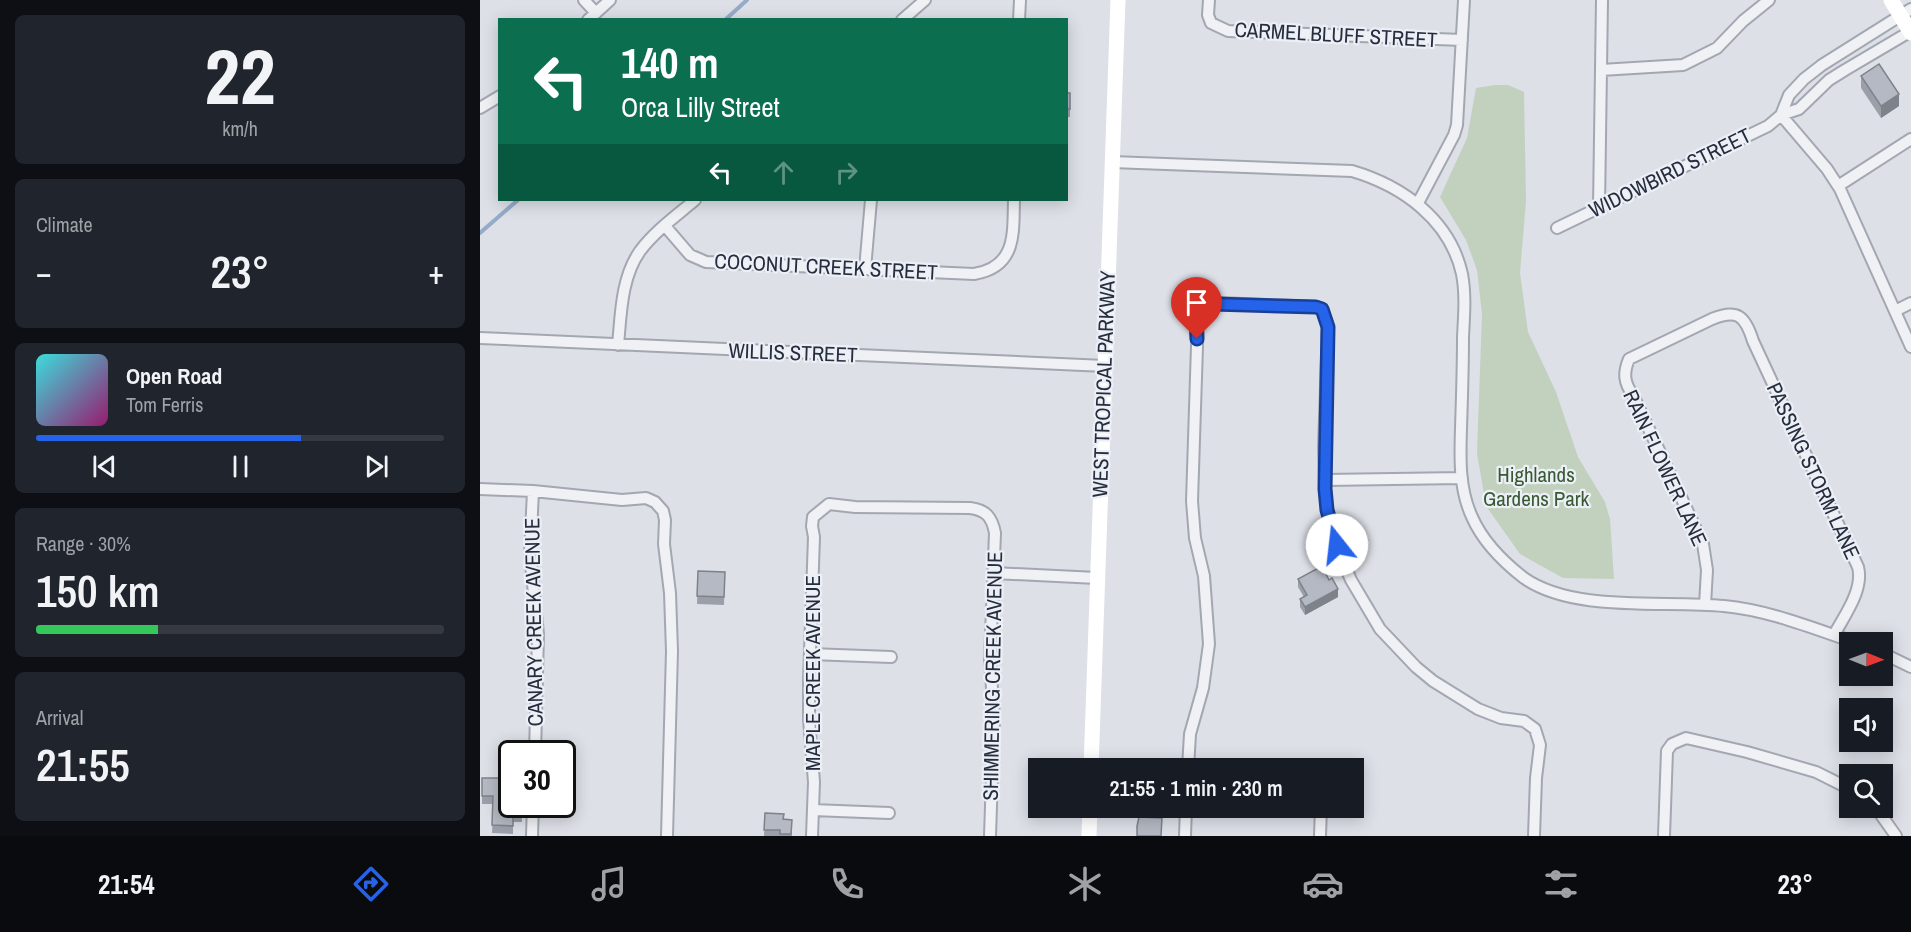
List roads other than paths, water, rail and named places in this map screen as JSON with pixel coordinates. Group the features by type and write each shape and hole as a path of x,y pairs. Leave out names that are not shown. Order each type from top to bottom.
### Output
{"main road":[{"name":"WEST TROPICAL PARKWAY","path":"1091,758 1118,0"},
{"path":"1891,0 1905,13 1911,32"},
{"path":"1089,836 1090,818"}],"street":[{"path":"584,0 592,16 610,0"},
{"path":"904,18 925,0"},
{"path":"1019,18 1020,0"},
{"name":"CARMEL BLUFF STREET","path":"1209,0 1208,15 1211,23 1228,31 1462,40"},
{"path":"1418,203 1457,125 1464,0"},
{"path":"1599,207 1602,0"},
{"path":"1601,70 1683,65 1717,48 1743,21 1769,0"},
{"name":"WIDOWBIRD STREET","path":"1781,115 1789,95 1822,65 1905,13"},
{"name":"WIDOWBIRD STREET","path":"1557,228 1768,126 1781,115 1799,109 1829,80 1911,32"},
{"path":"480,108 498,97"},
{"path":"1781,115 1827,169 1838,186 1911,347"},
{"path":"1838,186 1911,139"},
{"path":"1112,162 1352,171 1386,183 1407,195 1418,203 1444,233 1454,249 1463,279 1460,465 1471,515 1493,550 1509,566 1536,584 1564,596 1585,600 1705,605 1746,610 1839,637"},
{"path":"618,345 622,298 639,252 693,201"},
{"path":"865,269 871,201"},
{"name":"COCONUT CREEK STREET","path":"665,226 690,255 706,262 974,274 990,269 1005,256 1012,241 1014,201"},
{"path":"1189,758 1190,734 1203,688 1209,644 1203,576 1195,538 1192,501 1198,315 1213,304 1221,303 1316,307 1322,309 1328,327 1325,480 1327,510 1341,557 1351,580 1380,629 1416,667 1448,691 1478,709 1501,718 1524,722 1535,729 1540,745 1536,778 1534,836"},
{"path":"1894,311 1911,303"},
{"name":"PASSING STORM LANE","path":"1626,367 1629,359 1712,319 1733,315 1740,316 1746,322 1860,573 1858,588 1834,635"},
{"name":"WILLIS STREET","path":"480,338 1105,366"},
{"name":"RAIN FLOWER LANE","path":"1626,367 1626,386 1633,395 1703,544 1707,570 1705,605"},
{"path":"1325,480 1462,478"},
{"path":"480,489 532,491 622,500 646,498 659,505 665,519 664,544 670,593 672,651 667,836"},
{"name":"CANARY CREEK AVENUE","path":"532,491 530,555 537,634 535,740"},
{"name":"MAPLE CREEK AVENUE","path":"812,836 813,761 809,719 813,517 829,504 839,504 855,507 960,510 970,508 985,512 990,517"},
{"name":"SHIMMERING CREEK AVENUE","path":"990,517 995,533 990,660 994,717 990,836"},
{"path":"993,573 1097,578"},
{"path":"810,654 891,657"},
{"path":"1893,658 1911,667"},
{"path":"1664,836 1667,751 1672,744 1686,738 1729,747 1816,772 1839,784"},
{"path":"813,810 889,813"},
{"path":"532,836 533,818"},
{"path":"1185,836 1186,818"},
{"path":"1320,836 1321,818"},
{"path":"1883,818 1896,836"}],"waterway":[{"path":"727,18 747,0"},
{"path":"480,233 517,201"}],"park label":[{"name":"Highlands Gardens Park","path":"1536,487"}]}
